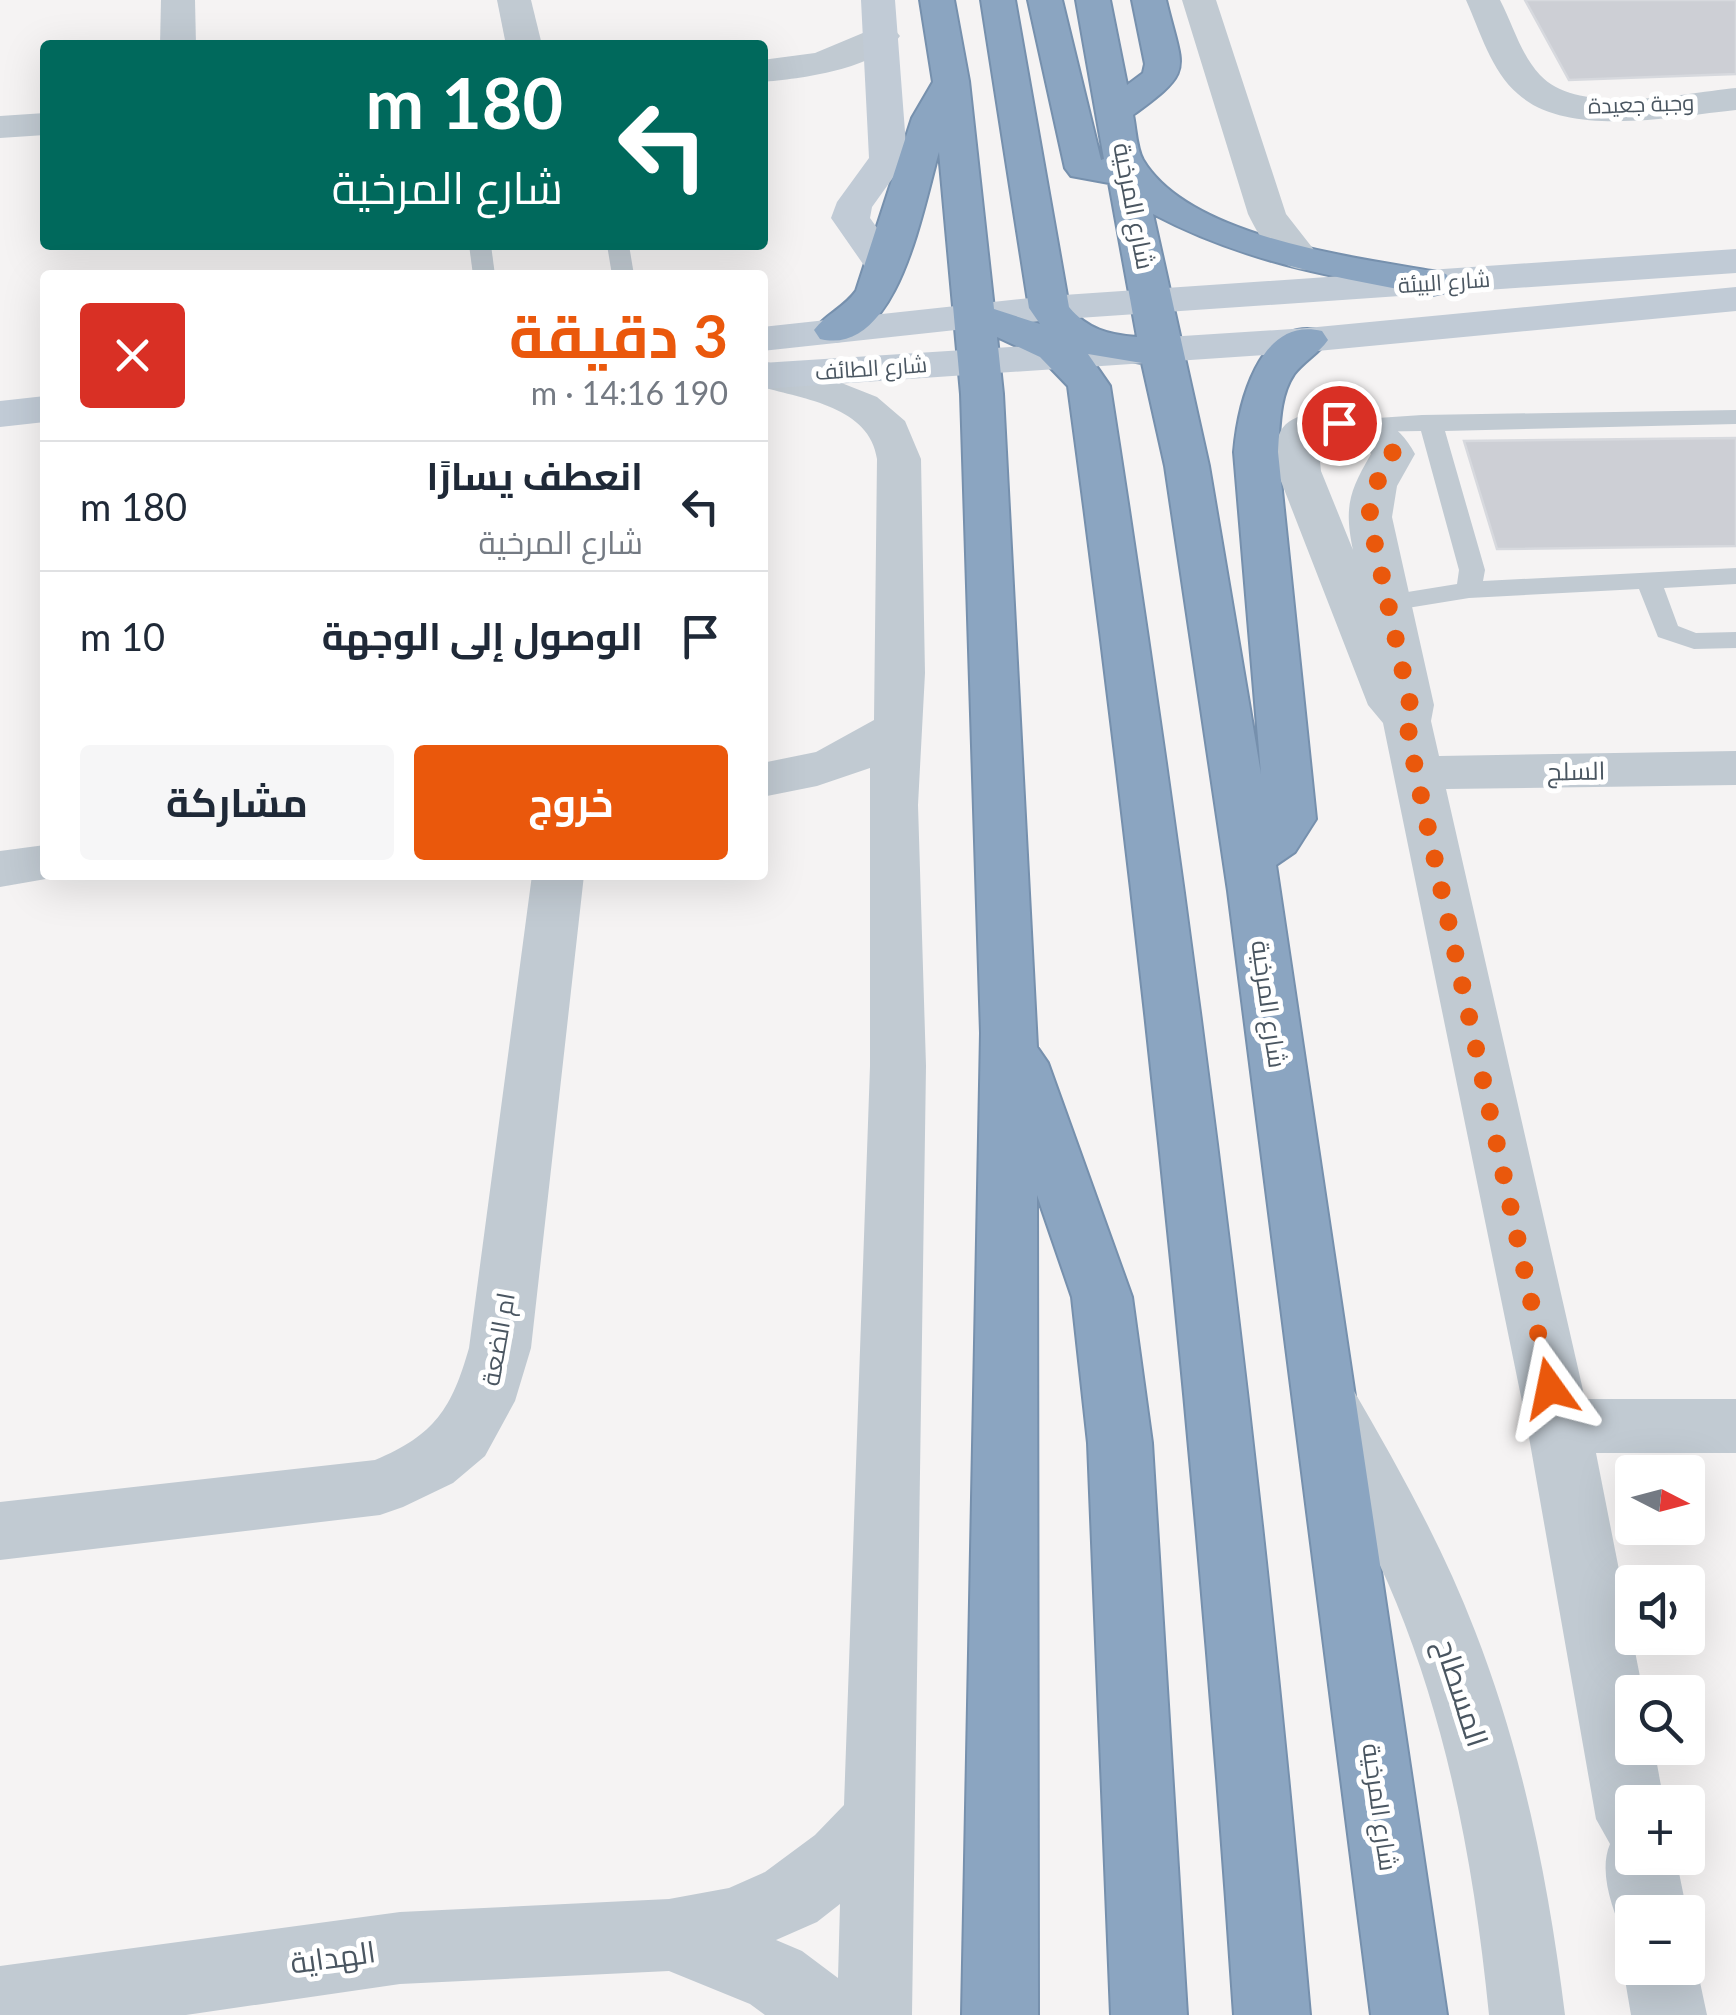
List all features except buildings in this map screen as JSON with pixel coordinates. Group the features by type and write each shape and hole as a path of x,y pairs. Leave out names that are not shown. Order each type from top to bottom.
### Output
{"highway":[{"path":"937,0 952,81 976,338 1009,1032 1000,2015"},
{"path":"998,0 1057,332 1089,386 1157,870 1238,1606 1272,2015"},
{"path":"1045,0 1082,164 1089,171 1106,173 1124,163 1184,218 1302,260 1432,283"},
{"name":"شارع المرخية","path":"1093,0 1160,351 1187,466 1248,859 1409,2015"},
{"path":"1116,110 1160,78 1163,64 1149,0"},
{"path":"835,330 870,303 931,118 952,81"},
{"path":"1248,859 1277,840 1290,819 1256,452 1259,418 1276,367 1307,340"},
{"path":"1009,1032 1065,1182 1102,1297 1120,1443 1149,2015"}],"street":[{"path":"178,0 178,40"},
{"path":"514,0 523,40"},
{"path":"878,0 888,158 850,207 850,226 884,266"},
{"path":"1199,0 1267,214 1278,234 1302,260"},
{"name":"وجبة جعيدة","path":"1483,0 1521,74 1546,98 1587,108 1736,100"},
{"path":"771,71 822,64 857,52 882,36"},
{"path":"771,71 821,74 886,91"},
{"path":"0,127 40,124"},
{"name":"شارع البيئة","path":"1057,332 1151,301 1736,261"},
{"name":"شارع البيئة","path":"1057,332 1160,351 1736,299"},
{"name":"شارع الطائف","path":"768,361 835,330 976,338"},
{"path":"976,338 1057,332"},
{"name":"شارع الطائف","path":"768,363 976,338"},
{"path":"768,365 868,409 885,422 897,447 902,577 892,805 898,1066 874,2015"},
{"path":"0,414 40,410"},
{"path":"1411,745 1295,453 1296,439 1310,428 1339,423 1356,425 1380,435 1390,443 1393,454 1375,486 1369,517 1410,704 1411,745 1559,1426 1626,1785"},
{"path":"0,442 40,439"},
{"path":"771,779 847,760 897,727"},
{"name":"السلج","path":"1411,745 1736,768"},
{"path":"771,779 850,788 892,805"},
{"path":"0,868 40,864"},
{"name":"ام الضعة","path":"0,1531 380,1487 427,1468 470,1432 489,1393 500,1348 557,880"},
{"name":"المسطاح","path":"1323,1394 1408,1552 1441,1628 1472,1718 1502,1848 1526,2015"},
{"path":"1559,1426 1736,1426"},
{"name":"الهداية","path":"0,2004 400,1948 669,1935 732,1924 791,1897 841,1860 882,1814"},
{"name":"الهداية","path":"669,1935 776,1977 825,2015"},
{"path":"1663,1985 1669,2015"}],"lane":[{"path":"1356,425 1736,417"},
{"path":"1428,424 1434,432 1472,570 1469,590"},
{"path":"1388,603 1469,590 1736,576"},
{"path":"1648,578 1667,631 1694,641 1736,640"}],"route":[{"path":"1339,423 1380,435 1390,443 1393,454 1370,499 1372,541 1410,704 1410,715 1406,717 1416,773 1550,1388"}]}
